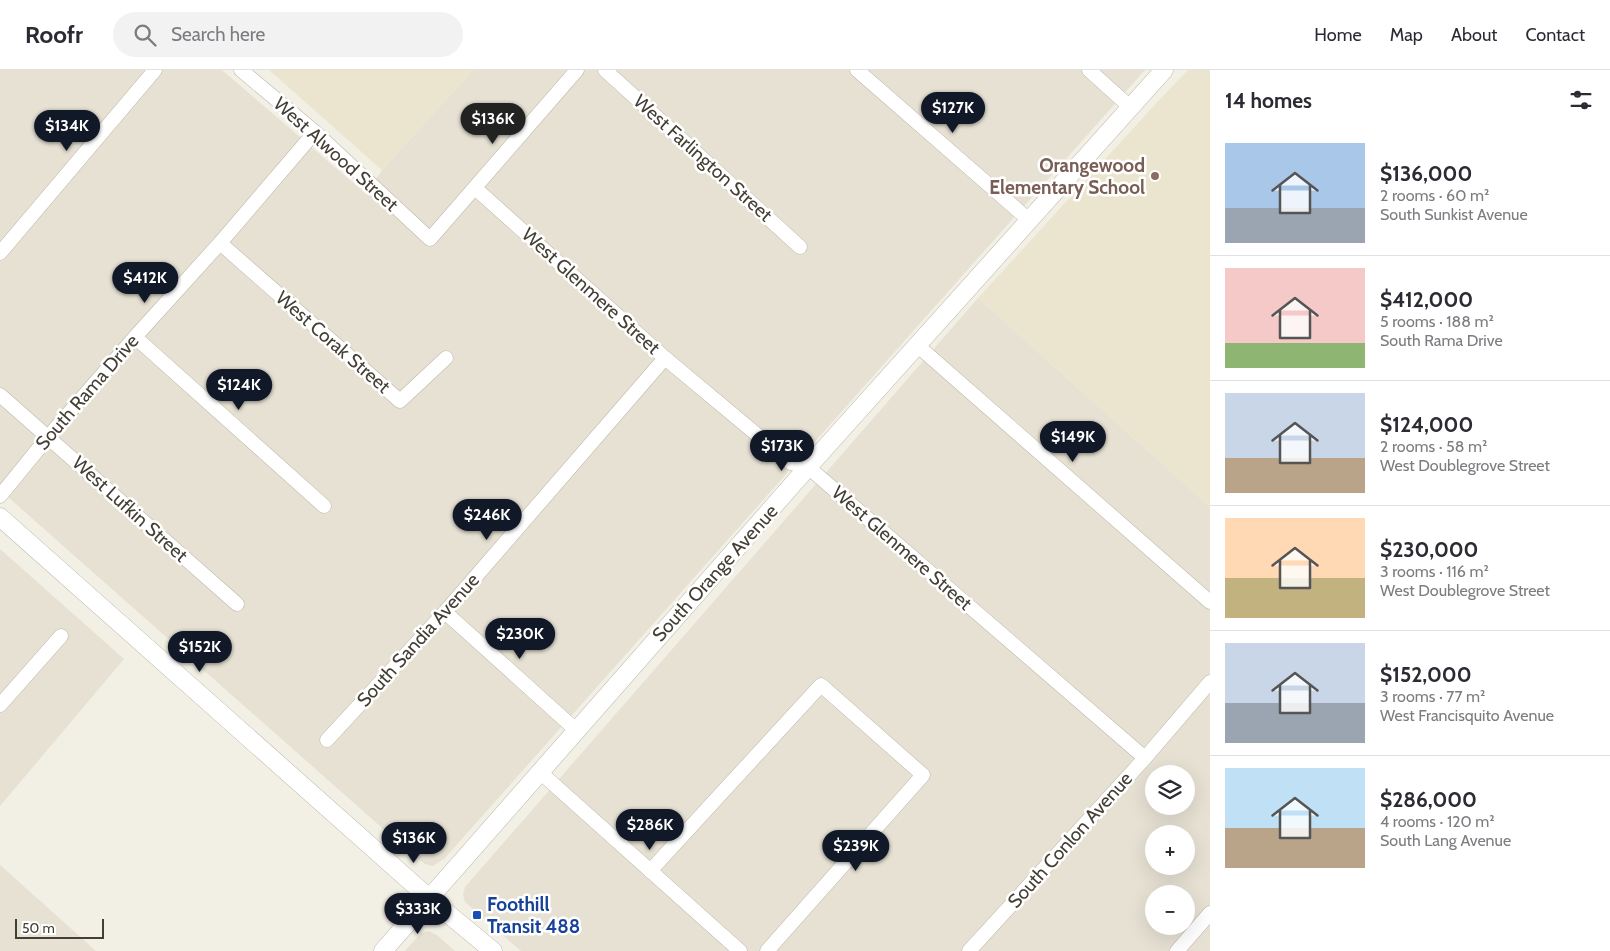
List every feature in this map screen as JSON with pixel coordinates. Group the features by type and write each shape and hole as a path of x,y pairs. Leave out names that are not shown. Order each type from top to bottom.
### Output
{"street":[{"path":"0,253 155,70"},
{"name":"West Alwood Street","path":"241,70 315,132 430,239 475,188"},
{"path":"475,188 577,70"},
{"name":"West Farlington Street","path":"605,70 800,246"},
{"path":"857,70 1029,220"},
{"path":"1089,70 1130,107"},
{"name":"South Orange Avenue","path":"382,951 541,773 576,730 808,468 1164,70"},
{"name":"South Rama Drive","path":"0,496 134,337 220,243 315,132"},
{"name":"West Glenmere Street","path":"475,188 665,358 791,463 808,468 1145,758"},
{"name":"West Corak Street","path":"220,243 400,401 446,358"},
{"path":"134,337 324,506"},
{"path":"918,346 1210,602"},
{"name":"South Sandia Avenue","path":"327,740 445,612 665,358"},
{"name":"West Lufkin Street","path":"0,395 237,604"},
{"path":"0,517 429,898 493,951"},
{"path":"445,612 576,730"},
{"path":"0,706 61,636"},
{"name":"South Conlon Avenue","path":"969,951 1145,758 1210,682"},
{"path":"650,871 821,684 923,775 768,951"},
{"path":"541,773 740,951"},
{"path":"1177,951 1205,928 1210,913"}],"shaded area":[{"path":"0,70 222,70 366,194 382,170 473,70 1145,70 445,858 433,866 425,864 415,857 0,490"},
{"path":"269,70 473,70 382,170"},
{"path":"1188,70 1210,70 1210,507 978,298"},
{"path":"978,298 1210,507 1210,951 521,951 465,902 463,895 465,887"},
{"path":"0,549 124,659 0,806"},
{"path":"0,865 96,951 0,951"},
{"path":"429,931 438,936 455,951 405,951 421,933"}],"place":[{"name":"Orangewood Elementary School","path":"1155,176"},
{"name":"Foothill Transit 488","path":"477,915"}]}
